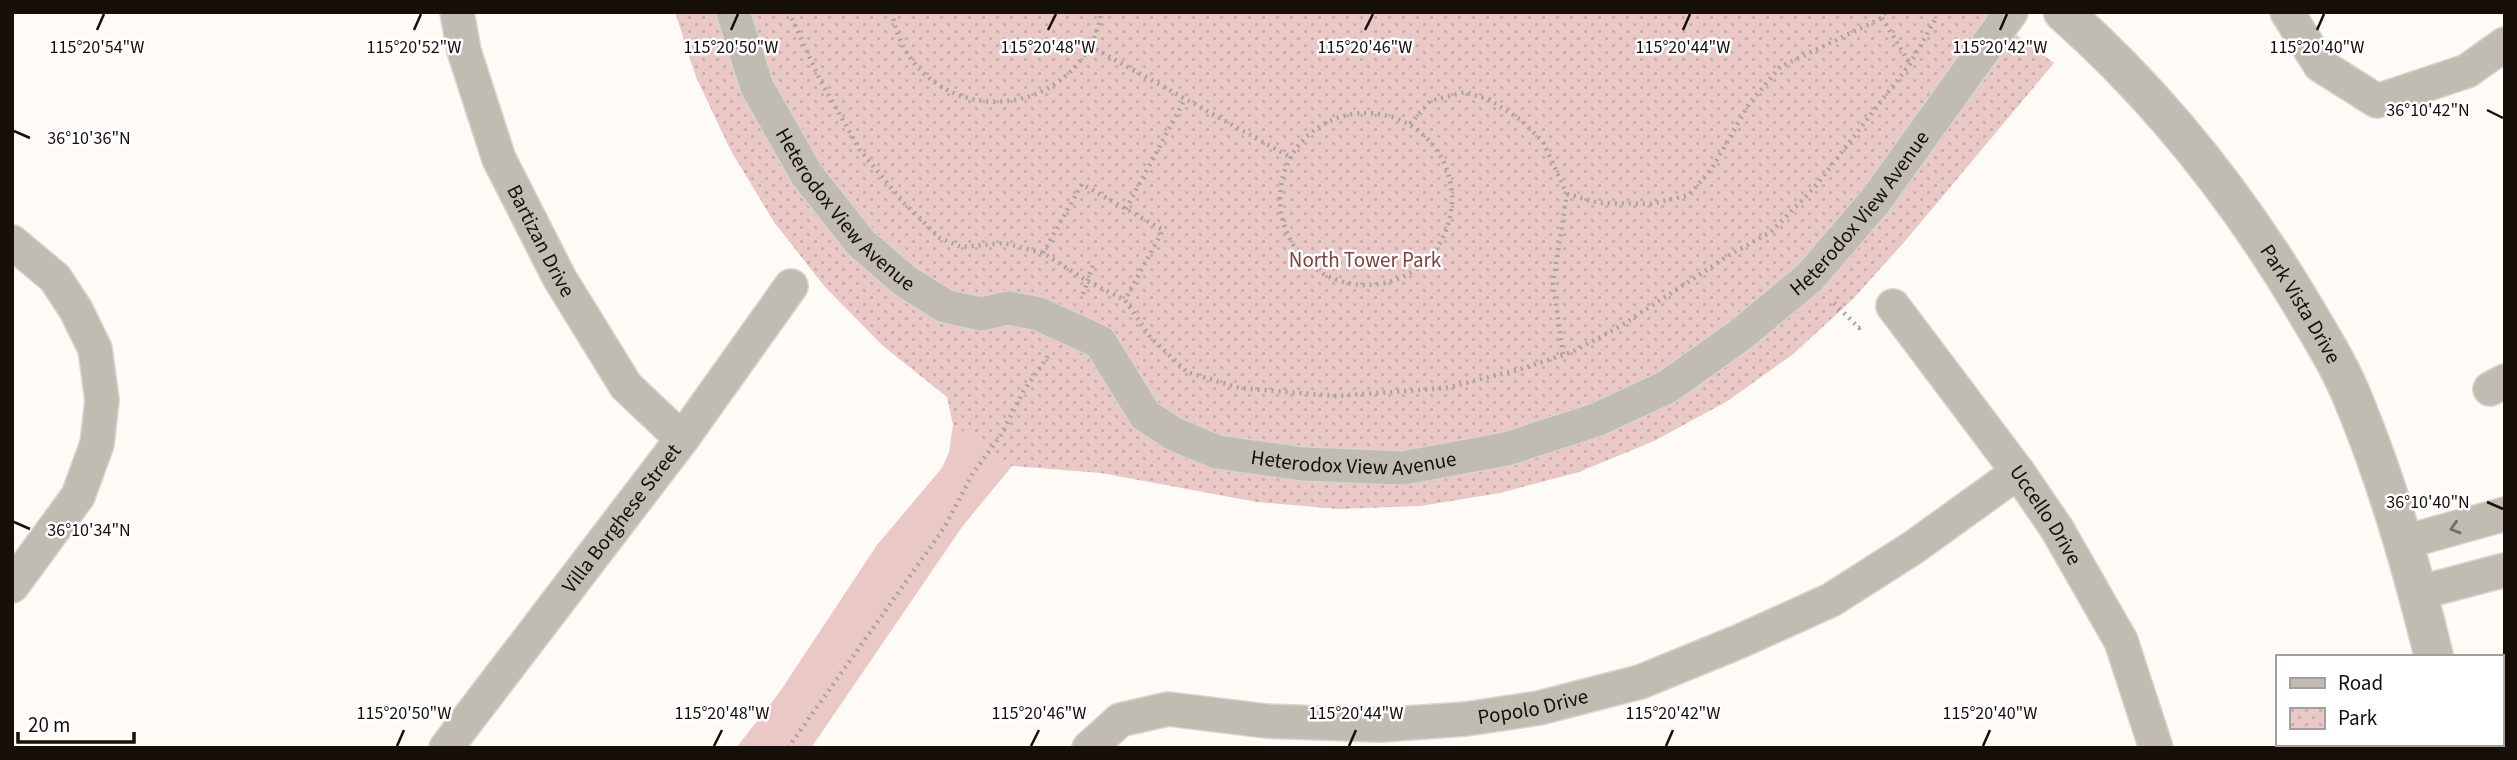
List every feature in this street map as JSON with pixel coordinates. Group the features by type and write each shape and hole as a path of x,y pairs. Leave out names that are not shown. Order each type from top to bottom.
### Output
{"street":[{"name":"Bartizan Drive","path":"457,12 464,51 499,159 560,279 626,386 682,439"},
{"name":"Heterodox View Avenue","path":"733,12 757,87 807,174 861,243 905,281 945,306 981,314 1008,308 1040,314 1100,342 1146,415 1174,434 1217,452 1303,464 1403,468 1506,449 1596,420 1667,387 1740,335 1810,277 1876,200 2011,12"},
{"name":"Park Vista Drive","path":"2063,12 2149,96 2239,207 2285,275 2320,335 2355,402 2405,542 2434,655"},
{"path":"2287,12 2320,65 2377,101 2468,71 2505,44"},
{"path":"12,242 55,278 76,310 95,349 102,400 97,444 78,496 12,586"},
{"name":"Villa Borghese Street","path":"446,748 682,439 791,286"},
{"name":"Uccello Drive","path":"1893,306 2018,472 2057,529 2121,641 2156,748"},
{"name":"Popolo Drive","path":"1089,748 1119,720 1168,709 1266,721 1320,735 1380,725 1466,719 1539,708 1640,682 1831,600 1914,547 2018,472"},
{"path":"2405,542 2505,514"},
{"path":"2418,593 2505,569"}],"path":[{"path":"789,12 820,80 860,149 904,203 940,237 961,247 1004,243 1043,253 1089,282 1125,300 1150,337 1187,373 1240,388 1336,396 1446,388 1563,355 1619,327 1731,254 1771,232 1814,188 1910,64 1937,16"},
{"path":"892,12 895,32 914,64 939,87 971,100 1004,103 1038,94 1066,77 1090,46 1101,20 1101,12"},
{"path":"1567,194 1599,203 1651,204 1689,195 1713,168 1749,104 1780,67 1882,18 1886,12"},
{"path":"1882,18 1910,64"},
{"path":"1090,46 1290,158"},
{"path":"1410,124 1430,102 1465,92 1490,100 1521,120 1543,142 1567,194 1553,284 1563,355"},
{"path":"1126,209 1185,99"},
{"path":"1352,113 1381,114 1410,124 1431,142 1446,165 1452,191 1450,219 1440,244 1422,265 1398,280 1372,286 1345,284 1320,272 1297,253 1283,226 1278,197 1284,167 1300,142 1323,123 1352,113"},
{"path":"1043,253 1082,184 1163,230 1125,300"},
{"path":"788,748 944,528 973,473 1001,435 1023,392 1068,327 1089,282 1093,265"},
{"path":"1810,277 1859,328 1893,306"}],"green space":[{"name":"North Tower Park","path":"675,12 1986,12 2054,63 1906,240 1852,300 1792,355 1726,402 1654,441 1579,472 1500,493 1420,506 1338,509 1257,502 1101,473 1012,466 953,425 947,397 883,346 825,287 774,222 731,151 696,77"},
{"path":"953,425 1012,466 962,527 811,748 736,748 779,693 877,545 942,468 949,452"}]}
